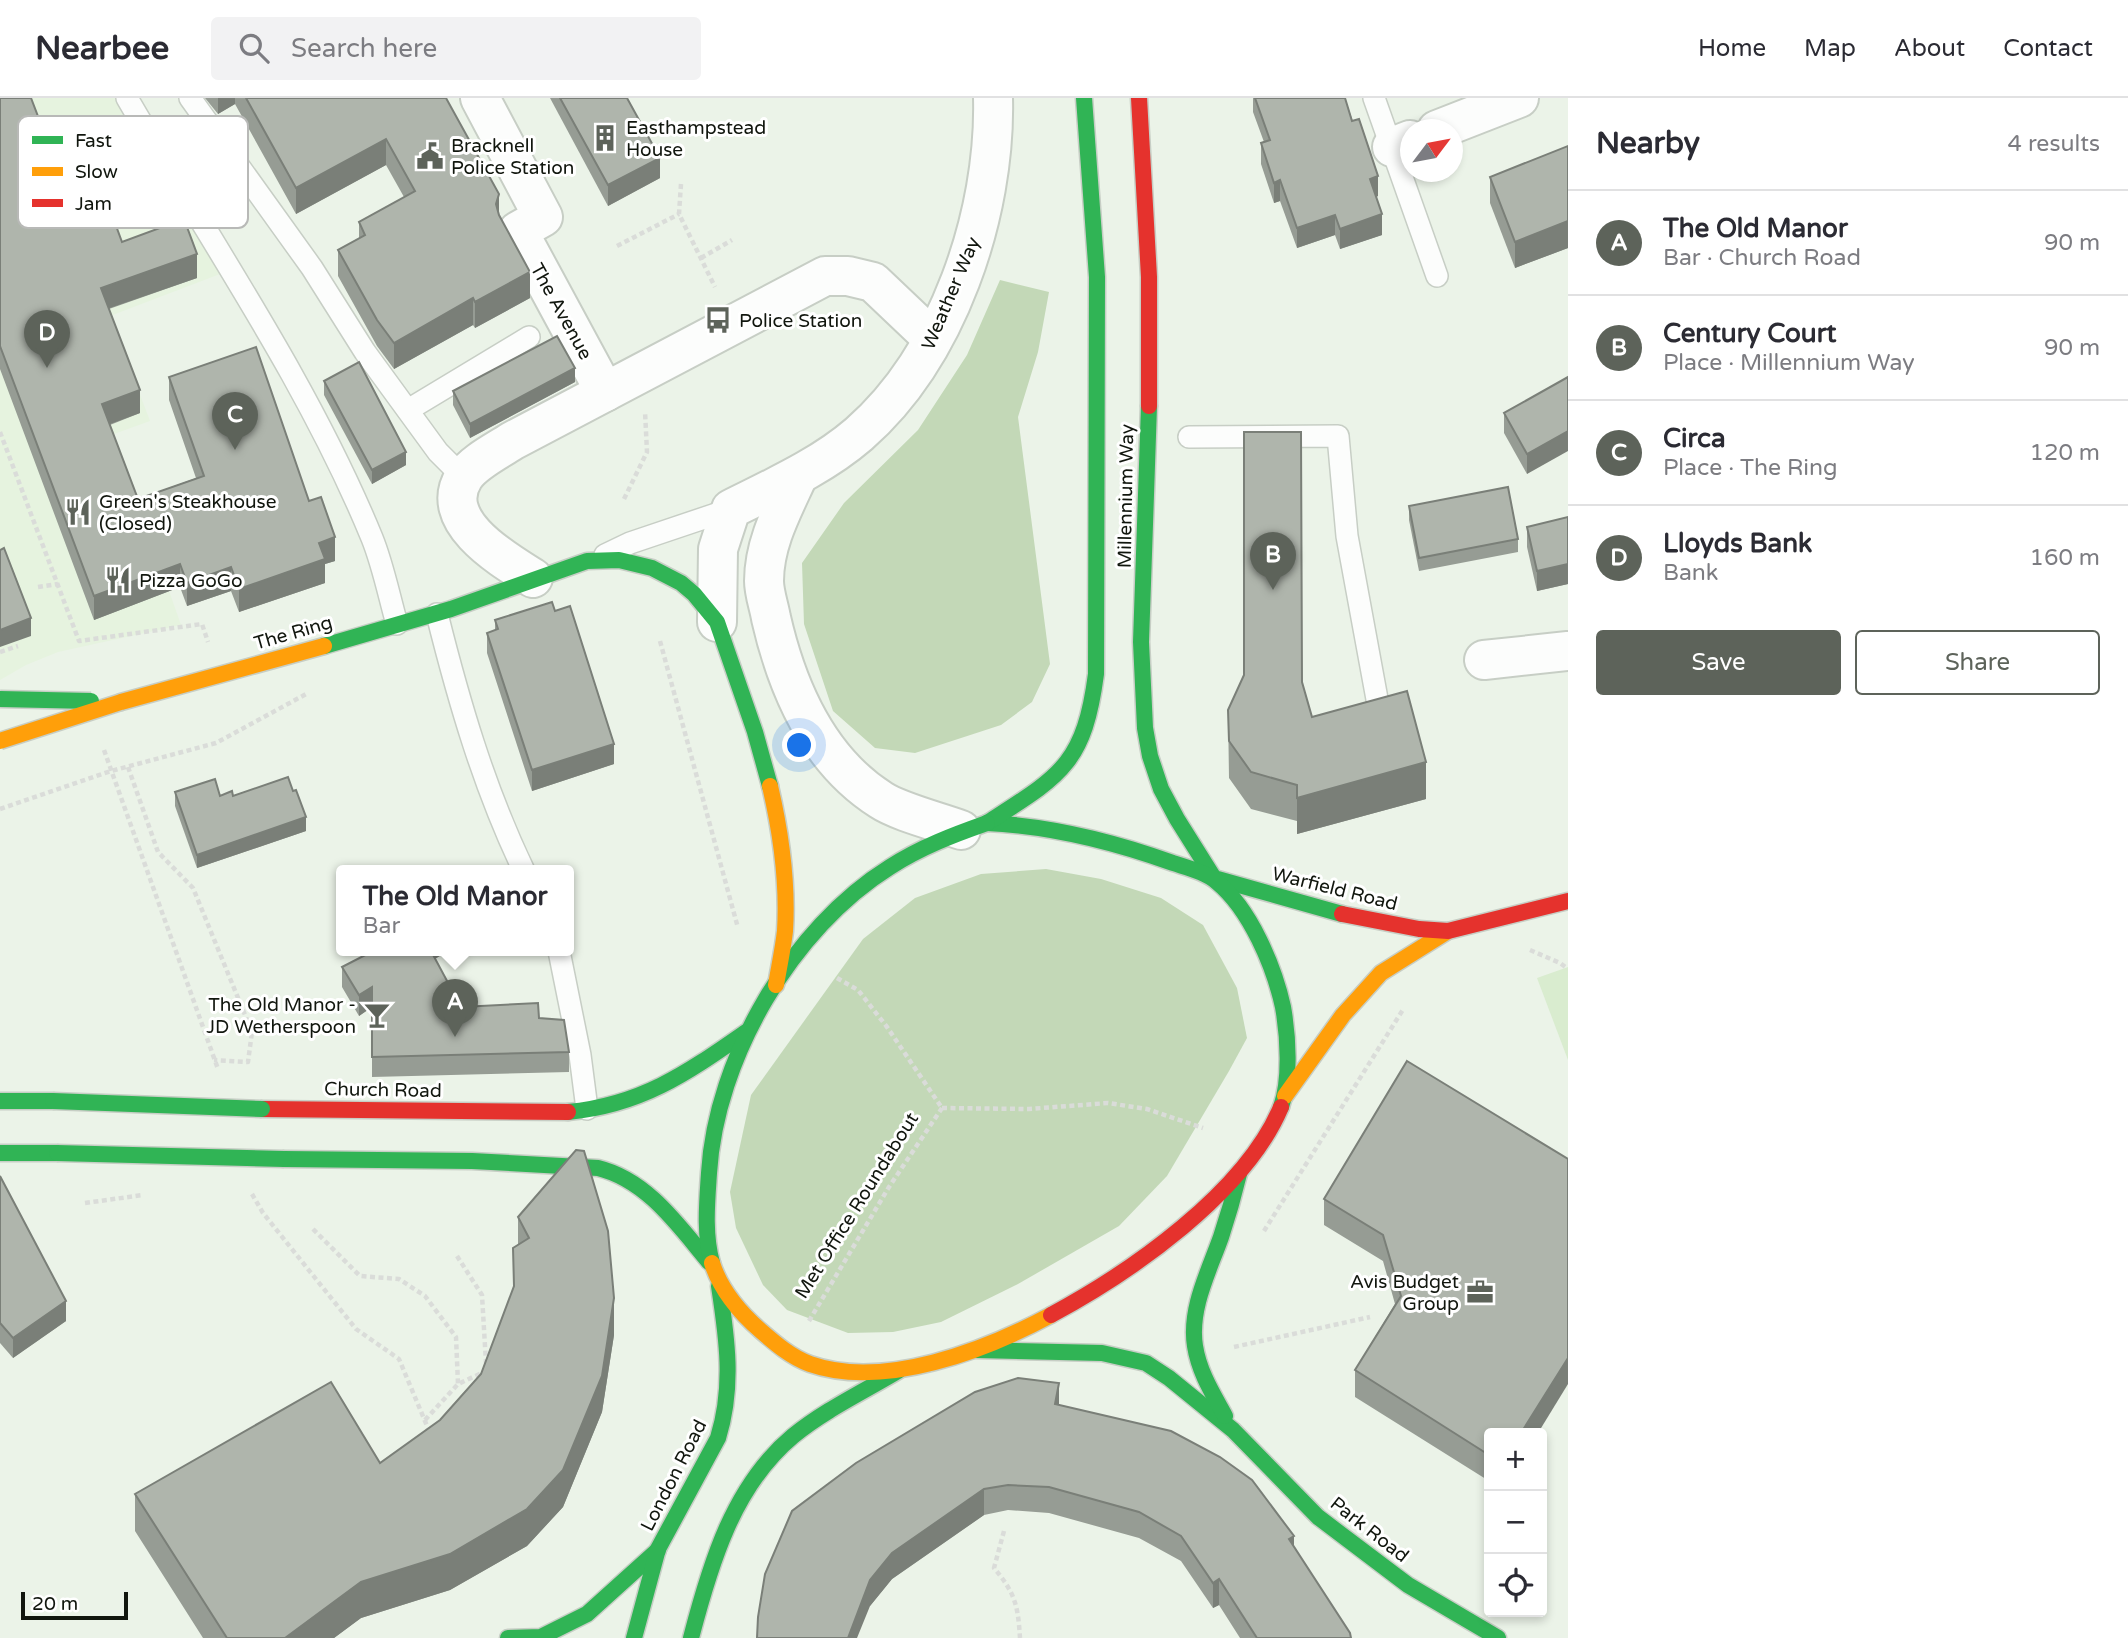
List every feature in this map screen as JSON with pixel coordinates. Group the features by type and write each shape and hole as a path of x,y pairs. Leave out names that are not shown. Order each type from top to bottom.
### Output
{"main road":[{"name":"Millennium Way","path":"974,827 1057,776 1077,750 1093,706 1096,660 1097,276 1084,98"},
{"name":"Millennium Way","path":"1139,98 1145,180 1150,337 1141,656 1145,724 1150,756 1160,791 1214,878"},
{"name":"The Ring","path":"0,741 121,702 436,614 533,578 597,558"},
{"path":"597,558 632,561 654,567 703,601 717,622 769,785 779,826 784,865 785,924 776,985"},
{"path":"0,699 121,702"},
{"path":"0,1153 514,1163 584,1166 604,1170 634,1184 654,1200 709,1262 719,1286 746,1318 793,1358 831,1369 898,1371 977,1350 1025,1329 1087,1296 1156,1249 1239,1174 1263,1142 1284,1098 1287,1058 1284,1008 1273,968 1246,918 1214,878 1137,849 1069,831 1028,824 974,827 929,845 887,869 855,892 815,930 746,1032 730,1070 713,1135 707,1201 709,1262"},
{"name":"Warfield Road","path":"1214,878 1347,916 1419,929 1448,931 1568,901"},
{"name":"Warfield Road","path":"1284,1098 1343,1015 1381,973 1448,931"},
{"name":"Church Road","path":"0,1101 525,1113 587,1109 624,1102 655,1090 692,1069 746,1032"},
{"name":"Park Road","path":"1233,1430 1205,1382 1194,1336 1200,1294 1239,1174"},
{"name":"London Road","path":"634,1638 658,1549 725,1420 730,1385 729,1353 719,1286"},
{"name":"Park Road","path":"977,1350 1102,1353 1146,1363 1169,1378 1233,1430 1318,1517 1408,1585 1450,1627 1498,1638"},
{"path":"691,1638 708,1580 730,1524 764,1467 782,1447 807,1427 898,1371"},
{"path":"508,1638 541,1637 587,1614 658,1549"}],"street":[{"name":"The Avenue","path":"480,98 531,224 605,392"},
{"name":"Weather Way","path":"731,509 798,475 857,436 895,397 933,339 964,267 977,227 989,176 994,131 993,98"},
{"path":"1463,120 1519,98"},
{"path":"533,578 498,557 466,526 457,500 464,478 478,464 512,441 825,276 848,276 873,282 933,339"},
{"path":"798,475 770,539 764,583 778,647 801,708 831,756 883,802 974,827"},
{"path":"717,622 718,549 731,509"},
{"path":"1484,660 1568,651"}],"lane":[{"path":"127,98 138,116"},
{"path":"190,98 203,116"},
{"path":"1374,98 1400,141"},
{"path":"248,179 312,268 365,352 438,452 464,478"},
{"path":"1412,182 1437,276"},
{"path":"205,228 327,439 373,540 397,624"},
{"path":"408,410 529,337"},
{"path":"1189,438 1338,436 1347,536 1377,699"},
{"name":"Weather Way","path":"597,558 630,543 731,509"},
{"path":"436,614 461,709 500,821 521,865"},
{"path":"560,956 580,1055 587,1109"}],"path":[{"path":"681,184 678,214 715,287"},
{"path":"617,246 678,214"},
{"path":"701,258 732,240"},
{"path":"624,499 648,452 645,407"},
{"path":"0,432 79,642 202,624 209,646"},
{"path":"38,587 58,584"},
{"path":"660,641 737,928"},
{"path":"0,652 18,646"},
{"path":"0,809 111,771 216,743 308,692"},
{"path":"104,750 218,1069"},
{"path":"128,767 158,852 193,888 252,1032 248,1062 214,1060"},
{"path":"1530,950 1568,969"},
{"name":"Met Office Roundabout","path":"837,978 858,990 887,1027 942,1108"},
{"path":"1291,1187 1404,1008"},
{"name":"Met Office Roundabout","path":"942,1108 1029,1109 1108,1103 1147,1109 1203,1128"},
{"name":"Met Office Roundabout","path":"807,1324 889,1186 942,1108"},
{"path":"250,1190 263,1213 356,1329 399,1359 435,1444"},
{"path":"85,1203 147,1194"},
{"path":"313,1229 360,1276 399,1279 425,1296 456,1337 458,1384"},
{"path":"425,1420 458,1384 487,1370 482,1295 457,1256"},
{"path":"1221,1349 1370,1318"},
{"path":"1004,1531 994,1568 1010,1587 1018,1606 1020,1638"}],"shaded area":[{"path":"0,98 131,98 143,116 18,116 18,228 216,228 241,266 110,316 150,421 114,434 181,625 58,652 26,665 0,680"},
{"path":"1568,967 1568,1060 1537,978"}],"green space":[{"path":"1000,280 1049,292 1038,352 1018,417 1050,664 1032,702 1001,725 915,753 875,748 833,711 804,624 802,563 844,503 918,430 967,355"},
{"path":"1046,869 1101,879 1161,898 1203,925 1237,988 1247,1038 1229,1071 1167,1176 1119,1226 1018,1284 941,1322 893,1332 848,1333 787,1310 763,1285 736,1228 730,1192 751,1095 863,939 915,898 981,874"}],"building":[{"path":"0,98 31,98 38,116 18,116 18,228 117,228 122,242 160,228 187,228 197,254 101,288 140,390 102,404 138,499 204,476 169,377 256,347 309,501 321,497 335,537 319,543 325,559 239,589 231,567 187,583 180,564 94,596 0,346"},
{"path":"246,98 446,98 499,194 496,204 499,215 530,272 475,302 473,298 394,343 377,320 338,250 365,235 359,222 415,191 386,139 296,188"},
{"name":"Easthampstead House","path":"560,98 627,98 660,158 608,185"},
{"path":"1255,98 1345,98 1352,121 1359,119 1378,176 1370,179 1382,214 1340,229 1335,215 1297,228 1280,180 1274,183 1261,143 1270,140"},
{"path":"1568,146 1568,221 1515,242 1490,177"},
{"path":"557,336 575,368 470,424 453,391"},
{"path":"359,362 406,452 372,470 324,381"},
{"path":"1568,377 1568,431 1527,454 1504,413"},
{"path":"1244,432 1301,432 1302,682 1312,717 1407,691 1426,762 1297,798 1297,785 1251,772 1229,741 1228,710 1244,675"},
{"path":"1508,487 1518,539 1419,558 1409,506"},
{"path":"1568,517 1568,564 1537,571 1527,527"},
{"path":"4,548 31,618 0,630 0,550"},
{"path":"552,602 555,611 570,606 614,744 532,770 487,633 498,629 495,620"},
{"path":"288,777 306,817 197,855 175,792 215,779 220,796 232,791 233,796"},
{"name":"The Old Manor - JD Wetherspoon","path":"363,956 434,956 461,1007 538,1003 539,1018 564,1020 569,1052 372,1057 372,987 359,995 342,967"},
{"name":"Avis Budget Group","path":"1407,1061 1568,1159 1568,1358 1524,1428 1484,1428 1484,1452 1355,1370 1401,1296 1383,1235 1324,1199"},
{"path":"576,1150 584,1151 608,1231 614,1298 602,1376 563,1470 527,1509 450,1554 361,1582 285,1638 227,1638 135,1494 331,1382 380,1463 440,1420 481,1374 514,1286 513,1248 529,1238 518,1217"},
{"path":"0,1176 66,1301 13,1338 0,1323"},
{"path":"1018,1378 1059,1383 1055,1404 1171,1431 1220,1457 1252,1480 1294,1536 1289,1539 1351,1638 1257,1638 1219,1579 1213,1583 1181,1536 1139,1512 1049,1487 1008,1485 984,1489 892,1553 870,1580 848,1638 757,1638 765,1574 792,1511 856,1463 975,1392"}],"traffic: fast":[{"path":"987,823 1033,793 1064,765 1084,729 1096,674 1097,277 1084,98"},
{"path":"1149,406 1141,642 1145,728 1150,756 1161,789 1214,878 1342,914"},
{"path":"324,646 451,609 587,561 619,560 652,568 681,583 717,622 755,732 770,786"},
{"path":"0,699 91,701"},
{"path":"987,823 1058,831 1127,848 1202,873 1229,893 1259,939 1274,974 1283,1007 1288,1057 1281,1107"},
{"path":"712,1263 707,1207 715,1129 726,1085 765,1000 821,924 854,893 913,853 987,823"},
{"path":"568,1112 619,1102 663,1085 746,1032"},
{"path":"0,1101 53,1101"},
{"path":"53,1101 262,1109"},
{"path":"0,1153 57,1153"},
{"path":"57,1153 284,1159"},
{"path":"284,1159 472,1161 598,1168 616,1174 646,1193 673,1219 709,1262"},
{"path":"1225,1416 1200,1365 1194,1332 1197,1304 1224,1229 1239,1174"},
{"path":"634,1638 658,1549 718,1438 723,1419 727,1362 719,1286"},
{"path":"977,1350 1102,1353 1146,1363 1169,1378 1233,1430 1318,1517 1408,1585 1498,1638"},
{"path":"691,1638 716,1555 739,1503 754,1478 772,1456 805,1427 898,1371"},
{"path":"508,1638 541,1637 587,1614 658,1550"}],"traffic: slow":[{"path":"121,702 324,646"},
{"path":"0,741 121,702"},
{"path":"770,786 780,840 785,894 785,931 776,985"},
{"path":"1285,1096 1343,1015 1381,973 1448,931"},
{"path":"712,1263 720,1283 732,1300 767,1336 803,1361 839,1371 902,1369 934,1362 996,1341 1051,1315"}],"traffic: jam":[{"path":"1139,98 1149,277 1149,406"},
{"path":"1342,914 1419,929 1448,931 1568,901"},
{"path":"1051,1315 1149,1253 1214,1199 1241,1170 1264,1139 1281,1107"},
{"path":"262,1109 568,1112"}],"place":[{"name":"Easthampstead House","path":"605,138"},
{"name":"Bracknell Police Station","path":"430,156"},
{"name":"Police Station","path":"718,320"},
{"name":"Lloyds Bank","path":"47,368"},
{"name":"Circa","path":"235,450"},
{"name":"Green's Steakhouse (Closed)","path":"78,512"},
{"name":"Pizza GoGo","path":"118,580"},
{"name":"Century Court","path":"1273,590"},
{"name":"The Old Manor - JD Wetherspoon","path":"377,1015"},
{"name":"The Old Manor","path":"455,1037"},
{"name":"Avis Budget Group","path":"1480,1292"}]}
